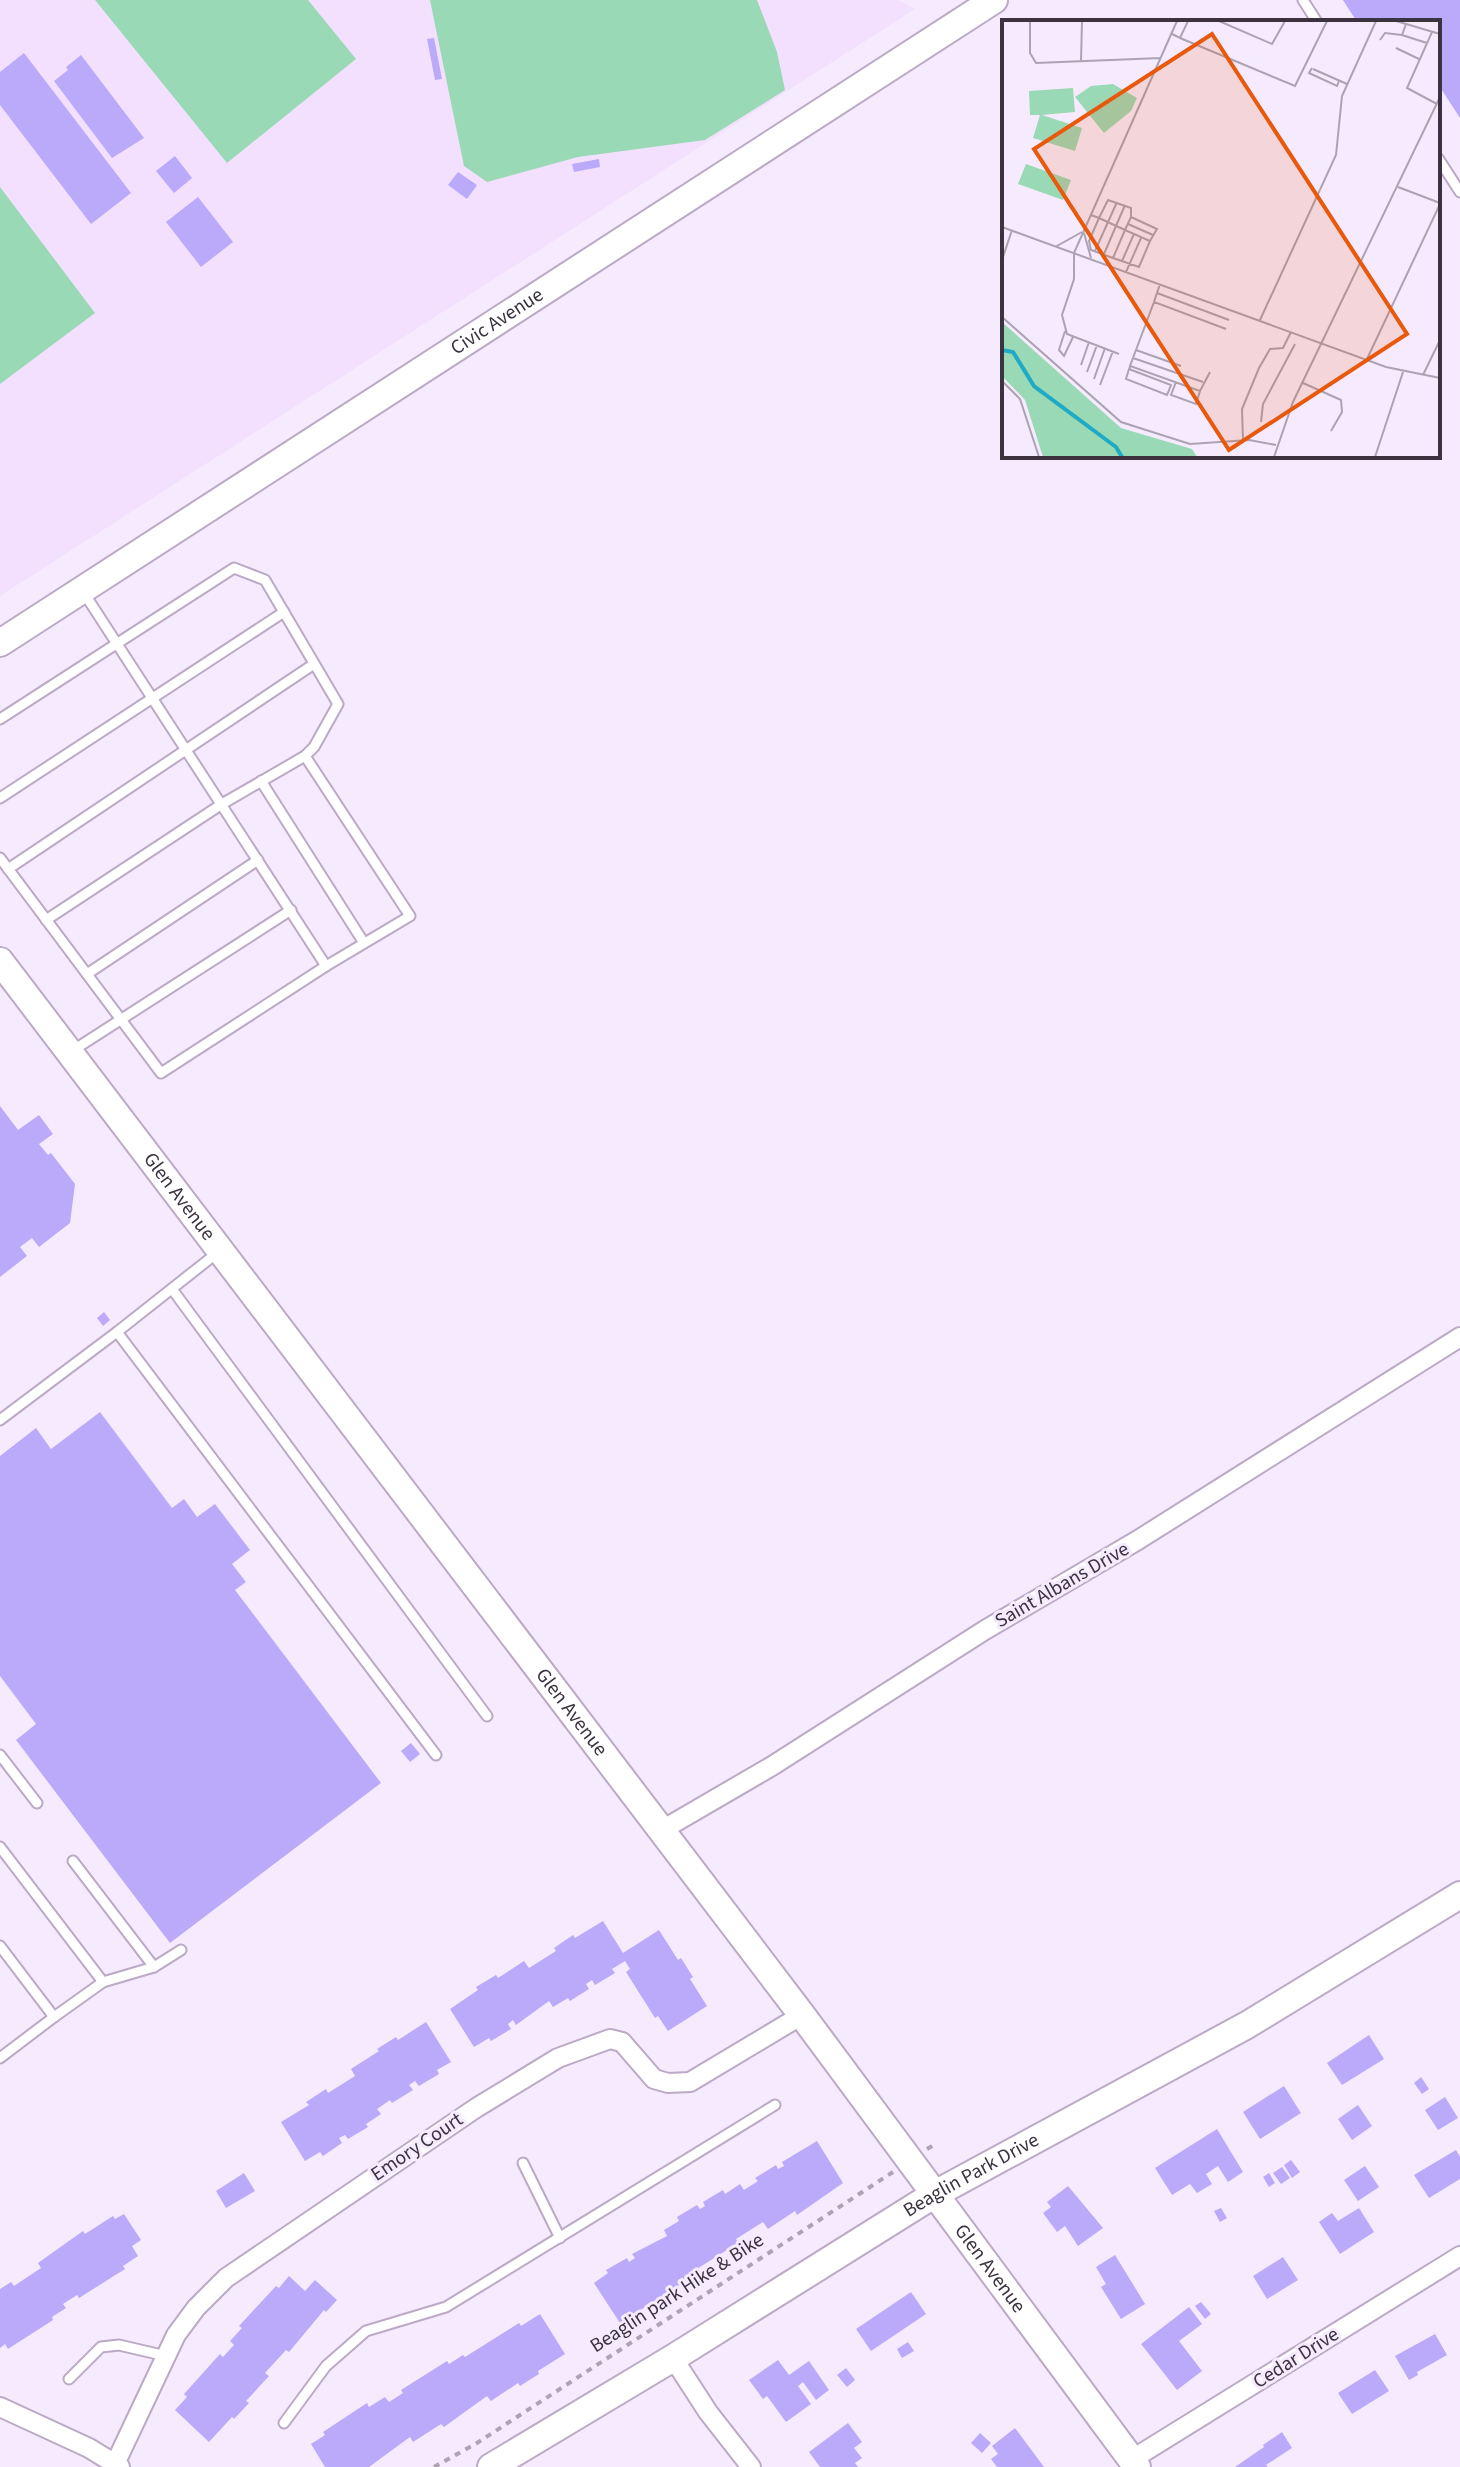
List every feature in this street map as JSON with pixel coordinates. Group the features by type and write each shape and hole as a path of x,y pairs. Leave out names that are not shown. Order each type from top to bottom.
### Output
{"street":[{"name":"Civic Avenue","path":"0,643 994,0"},
{"name":"Glen Avenue","path":"0,961 802,2015 1134,2463"},
{"name":"Saint Albans Drive","path":"662,1830 772,1766 985,1630 1138,1540 1460,1337"},
{"name":"Beaglin Park Drive","path":"491,2467 673,2358 935,2194 1247,2025 1460,1895"},
{"name":"Emory Court","path":"118,2466 176,2335 196,2308 226,2278 476,2108 558,2058 610,2039 622,2042 654,2079 668,2083 690,2082 802,2015"},
{"name":"Cedar Drive","path":"1134,2463 1460,2256"},
{"path":"673,2358 708,2412 751,2467"},
{"path":"0,2407 89,2448 118,2466"}],"lane":[{"path":"1303,0 1316,20"},
{"path":"1440,161 1460,192"},
{"path":"0,719 234,568 265,580 338,704 314,747 305,756 222,804 46,920"},
{"path":"82,590 326,966"},
{"path":"0,798 284,612"},
{"path":"8,869 314,664"},
{"path":"0,858 161,1073 326,966 410,916 305,756"},
{"path":"261,781 364,943"},
{"path":"87,974 258,860"},
{"path":"70,1053 291,910"},
{"path":"0,1420 221,1250"},
{"path":"172,1289 487,1716"},
{"path":"117,1332 436,1755"},
{"path":"0,1755 37,1803"},
{"path":"0,1847 103,1982"},
{"path":"73,1861 154,1967"},
{"path":"0,1946 54,2017"},
{"path":"0,2058 103,1982 154,1967 181,1950"},
{"path":"284,2423 326,2366 366,2331 446,2307 775,2105"},
{"path":"523,2163 560,2238"},
{"path":"69,2379 101,2347 119,2345 166,2356"}],"path":[{"name":"Beaglin park Hike & Bike","path":"434,2467 477,2443 937,2143"}],"shaded area":[{"path":"0,0 899,0 915,9 0,596"}],"green space":[{"path":"95,0 308,0 356,59 227,163"},
{"path":"430,0 757,0 777,52 785,90 705,140 578,157 487,182 464,166"},
{"path":"0,187 95,313 0,384"}],"building":[{"path":"1343,0 1460,0 1460,118 1440,87 1440,20 1356,20"},
{"path":"434,38 442,79 435,80 427,39"},
{"path":"24,53 131,193 91,224 0,105 0,72"},
{"path":"81,55 144,138 112,158 54,81"},
{"path":"175,156 192,178 174,193 156,171"},
{"path":"599,159 600,167 574,172 572,164"},
{"path":"458,172 477,185 467,199 448,185"},
{"path":"198,197 233,242 201,267 166,222"},
{"path":"0,1106 18,1130 39,1115 53,1134 39,1144 48,1155 51,1153 75,1184 70,1223 39,1247 32,1238 20,1247 27,1256 0,1277"},
{"path":"104,1312 110,1320 103,1326 97,1318"},
{"path":"100,1412 172,1508 184,1499 197,1517 215,1504 250,1550 232,1564 246,1582 235,1590 381,1783 170,1943 16,1740 36,1724 0,1676 0,1456 36,1428 51,1449"},
{"path":"411,1743 420,1754 410,1762 401,1751"},
{"path":"603,1921 623,1953 659,1930 693,1977 690,1979 707,2006 668,2031 658,2016 655,2018 626,1972 630,1969 625,1961 612,1969 615,1973 595,1985 592,1980 586,1984 589,1989 570,2001 568,1998 553,2007 549,2001 516,2025 513,2020 508,2024 511,2029 474,2047 450,2009 496,1975 498,1978 524,1961 529,1968 556,1951 554,1948 573,1935 575,1938"},
{"path":"426,2022 451,2062 437,2070 439,2074 419,2086 415,2081 409,2085 413,2090 377,2109 381,2114 366,2124 368,2127 348,2139 345,2135 339,2138 342,2143 323,2156 320,2152 305,2161 281,2122 309,2105 306,2102 326,2089 328,2093 355,2076 351,2069 379,2051 377,2049"},
{"path":"1369,2035 1384,2059 1342,2085 1327,2063"},
{"path":"1421,2077 1429,2089 1422,2094 1414,2083"},
{"path":"1284,2086 1301,2113 1260,2139 1243,2112"},
{"path":"1445,2097 1458,2118 1438,2130 1425,2110"},
{"path":"1358,2105 1372,2126 1352,2140 1338,2119"},
{"path":"1217,2129 1243,2172 1228,2182 1218,2166 1206,2174 1212,2184 1197,2193 1190,2184 1172,2195 1155,2168"},
{"path":"817,2141 843,2183 797,2215 795,2211 768,2229 763,2222 736,2239 738,2243 692,2272 694,2276 620,2323 594,2283 608,2273 606,2270 627,2258 629,2262 635,2258 632,2254 667,2236 664,2230 679,2221 677,2217 697,2205 700,2209 705,2206 703,2202 723,2190 725,2194 740,2184 744,2190 758,2181 755,2178 776,2165 778,2169 784,2166 782,2162"},
{"path":"1456,2150 1460,2157 1460,2179 1429,2198 1414,2175"},
{"path":"1291,2160 1300,2172 1292,2178 1284,2165"},
{"path":"1365,2166 1379,2187 1358,2201 1344,2180"},
{"path":"1282,2167 1290,2178 1281,2184 1273,2173"},
{"path":"244,2173 255,2191 226,2208 216,2191"},
{"path":"1269,2173 1275,2183 1269,2187 1263,2177"},
{"path":"1068,2186 1103,2228 1078,2246 1065,2226 1057,2232 1043,2213 1051,2207 1047,2202"},
{"path":"1221,2208 1227,2218 1220,2222 1214,2211"},
{"path":"1359,2208 1374,2232 1340,2254 1319,2222 1332,2213 1338,2221"},
{"path":"124,2214 141,2240 132,2246 138,2256 123,2266 125,2269 79,2298 77,2295 63,2304 66,2308 52,2317 53,2320 8,2349 5,2344 0,2348 0,2289 11,2282 14,2286 41,2268 38,2263 83,2231 85,2234 113,2216 115,2219"},
{"path":"1115,2255 1145,2304 1121,2319 1101,2287 1106,2284 1096,2267"},
{"path":"1283,2257 1298,2280 1267,2299 1253,2276"},
{"path":"289,2276 305,2291 315,2280 337,2300 265,2373 269,2376 246,2401 249,2403 209,2442 175,2410 187,2397 184,2394 220,2354 223,2357 234,2345 230,2341 242,2328 239,2326"},
{"path":"911,2292 926,2314 871,2351 856,2329"},
{"path":"1201,2302 1211,2314 1205,2319 1195,2306"},
{"path":"1189,2307 1202,2324 1179,2341 1202,2371 1177,2390 1141,2344"},
{"path":"540,2314 565,2354 538,2371 539,2374 520,2386 518,2383 491,2401 487,2396 444,2427 441,2424 413,2442 410,2437 369,2467 325,2467 311,2444 325,2435 323,2432 367,2403 369,2407 385,2397 389,2402 403,2393 401,2390 447,2361 449,2364 463,2355 465,2357 519,2323 521,2326"},
{"path":"1435,2334 1447,2355 1409,2380 1395,2356"},
{"path":"908,2342 914,2351 902,2358 897,2349"},
{"path":"778,2360 789,2375 809,2361 829,2390 816,2400 803,2382 798,2386 811,2404 786,2422 767,2396 763,2399 749,2380"},
{"path":"846,2368 855,2380 847,2387 837,2375"},
{"path":"1375,2370 1389,2391 1352,2414 1338,2393"},
{"path":"848,2423 862,2442 854,2448 862,2458 855,2463 858,2467 820,2467 809,2452"},
{"path":"1015,2428 1044,2467 997,2467 991,2459 998,2454 992,2446"},
{"path":"1282,2432 1292,2448 1266,2465 1268,2467 1235,2467 1264,2447"},
{"path":"980,2433 991,2443 982,2453 971,2443"}]}
